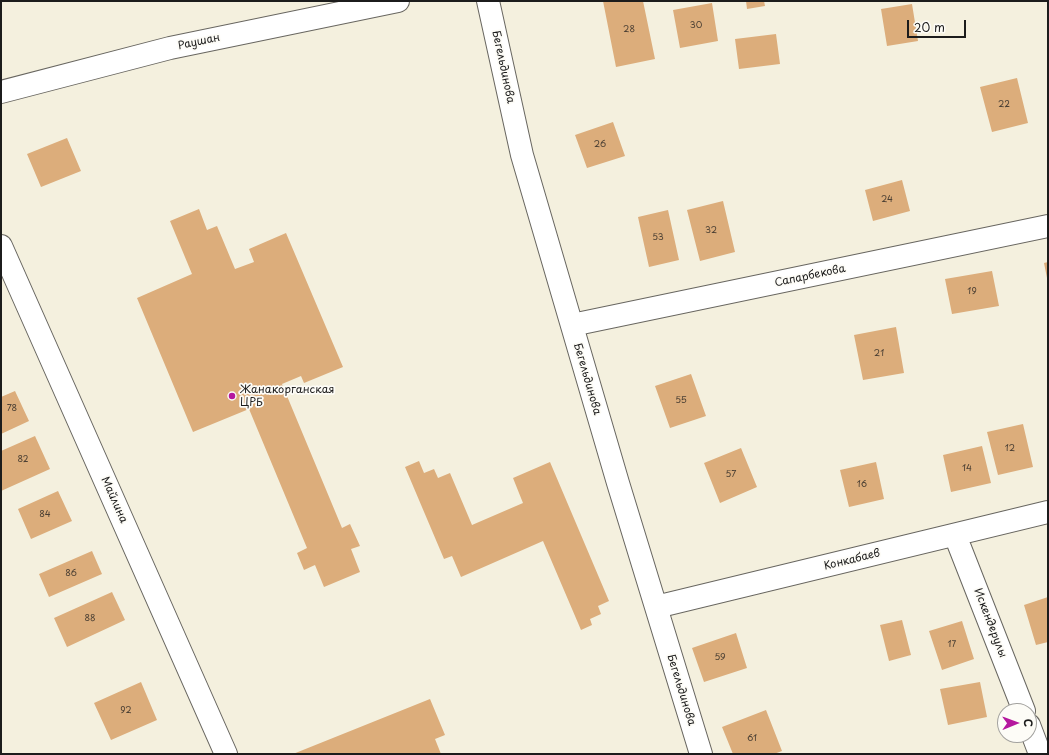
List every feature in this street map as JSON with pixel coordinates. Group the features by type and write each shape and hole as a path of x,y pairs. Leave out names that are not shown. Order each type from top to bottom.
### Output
{"street":[{"name":"Раушан","path":"1,92 170,48 398,1"},
{"name":"Бегельдинова","path":"488,1 522,155 701,754"},
{"name":"Сапарбекова","path":"572,325 1048,226"},
{"name":"Майлина","path":"1,246 226,754"},
{"name":"Конкабаев","path":"656,607 1048,512"},
{"name":"Искендерулы","path":"955,535 1021,703"},
{"path":"1036,743 1040,754"}],"building":[{"path":"603,1 643,1 655,59 616,67"},
{"path":"746,1 764,1 765,6 747,9"},
{"path":"712,3 718,41 680,48 673,10"},
{"path":"912,4 918,41 887,46 881,9"},
{"path":"776,34 780,64 739,69 735,39"},
{"path":"1017,78 1028,123 992,132 980,87"},
{"path":"613,122 625,156 587,168 575,135"},
{"path":"67,138 81,171 41,187 27,154"},
{"path":"902,180 910,211 873,221 865,190"},
{"path":"723,201 735,252 700,261 687,210"},
{"name":"Жанакорганская ЦРБ","path":"199,209 207,230 217,226 235,269 254,262 249,249 286,233 343,367 304,383 301,376 282,384 342,528 350,524 360,546 351,549 360,572 324,587 315,565 304,570 297,553 307,548 249,409 193,432 137,298 192,274 170,221"},
{"path":"668,210 679,260 649,267 638,217"},
{"path":"1048,262 1048,278 1047,278 1044,263"},
{"path":"992,271 999,306 952,314 945,279"},
{"path":"896,327 904,373 863,380 854,335"},
{"path":"691,374 706,416 670,428 655,386"},
{"path":"15,391 29,421 1,434 1,397"},
{"path":"1023,424 1033,467 998,475 987,432"},
{"path":"35,436 50,469 1,491 1,451"},
{"path":"982,446 991,483 951,492 943,455"},
{"path":"741,448 757,487 720,503 704,463"},
{"path":"419,461 424,473 434,469 438,478 450,473 472,525 523,503 513,478 550,462 609,601 598,606 601,614 590,619 592,625 581,630 543,541 461,577 452,556 444,559 405,467"},
{"path":"876,462 884,499 849,507 840,470"},
{"path":"58,491 72,521 31,539 18,509"},
{"path":"92,551 102,574 49,597 39,574"},
{"path":"112,592 125,620 67,647 54,618"},
{"path":"1048,597 1048,642 1036,645 1024,605"},
{"path":"902,620 911,655 889,661 880,625"},
{"path":"962,621 974,659 942,670 929,631"},
{"path":"736,633 747,668 704,682 692,648"},
{"path":"141,682 157,720 111,740 94,703"},
{"path":"980,682 987,717 948,725 940,689"},
{"path":"430,699 445,735 435,739 441,754 293,754"},
{"path":"766,710 782,751 774,754 733,754 722,727"}],"place":[{"name":"Жанакорганская ЦРБ","path":"232,396"}]}
